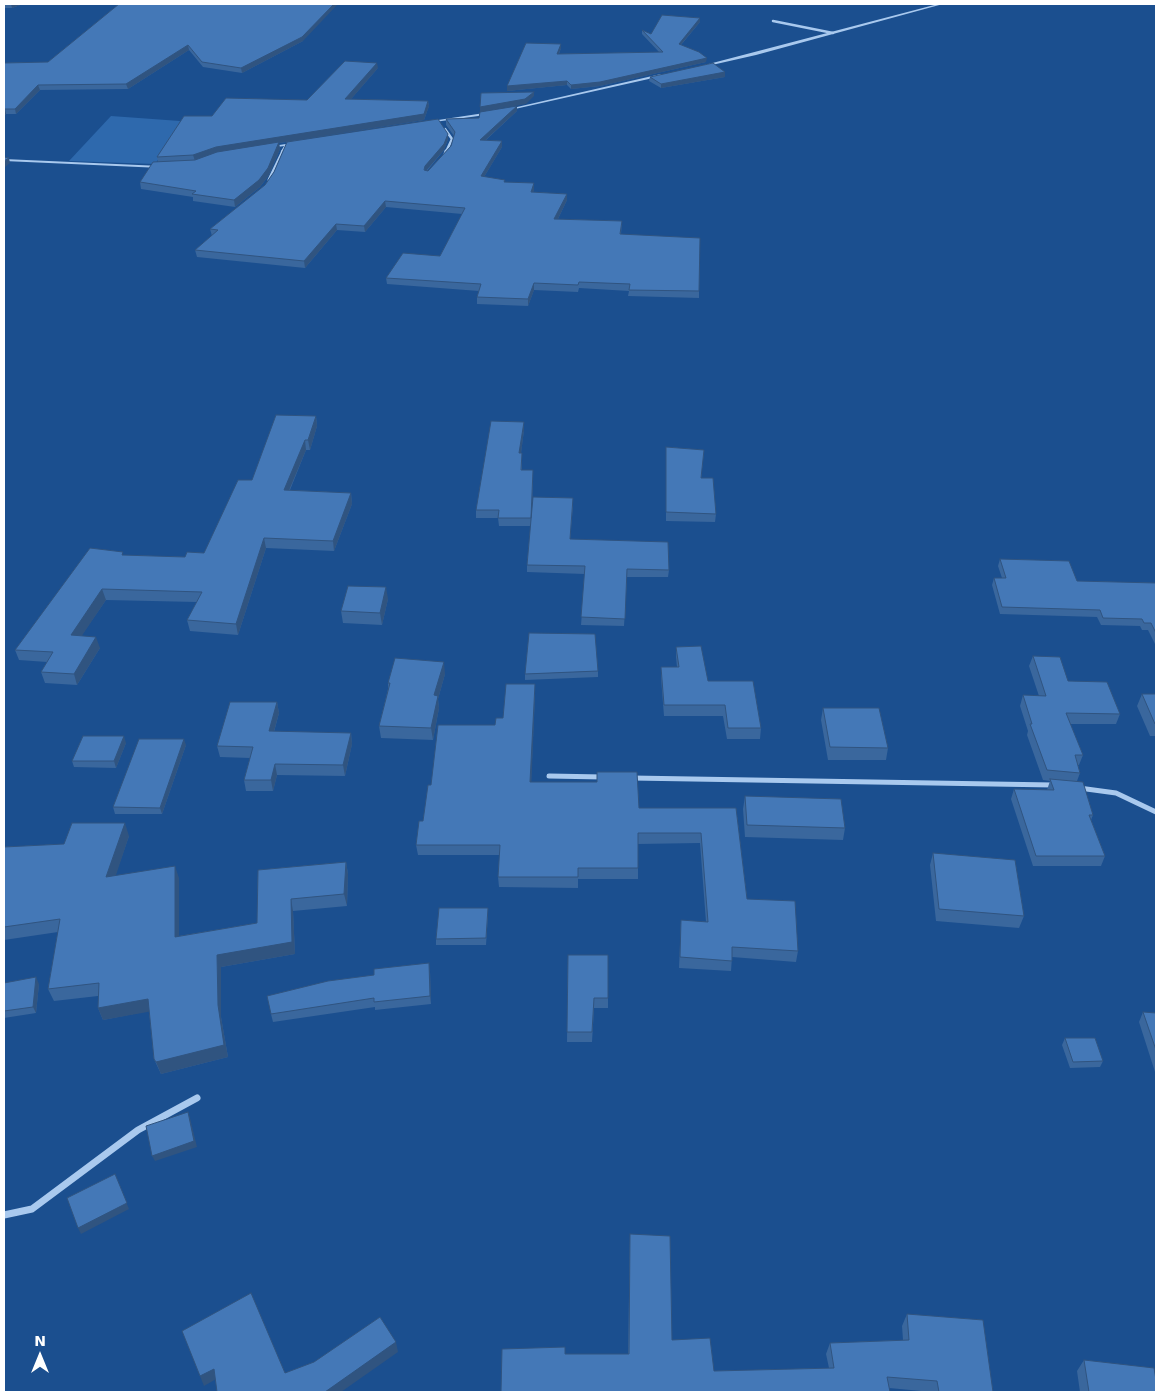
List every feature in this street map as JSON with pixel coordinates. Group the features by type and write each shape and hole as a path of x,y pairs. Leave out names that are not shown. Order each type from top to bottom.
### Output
{"street":[{"path":"699,66 941,4"},
{"path":"772,21 833,33"},
{"path":"420,123 515,109 671,73"},
{"path":"439,120 452,139 448,151 443,157"},
{"path":"267,148 301,142"},
{"path":"267,183 286,144"},
{"path":"4,160 168,167"},
{"path":"549,776 608,777"},
{"path":"627,778 1060,785"},
{"path":"1069,786 1116,793 1156,812"},
{"path":"4,1215 32,1209 138,1130 197,1098"}],"shaded area":[{"path":"111,116 180,121 177,133 155,164 69,161"}],"building":[{"path":"119,4 334,4 302,37 241,68 202,62 188,45 126,84 38,85 15,109 4,110 4,63 48,62"},
{"path":"662,15 700,18 679,44 699,52 707,58 600,82 571,85 567,81 507,86 526,43 561,44 557,54 663,52 642,30 651,34"},
{"path":"345,61 377,63 345,99 428,101 424,114 216,147 193,155 157,157 184,116 212,116 226,98 307,100"},
{"path":"713,63 725,72 661,84 650,77"},
{"path":"534,92 525,99 480,107 481,93"},
{"path":"517,106 480,140 502,141 481,176 505,180 504,182 534,183 531,192 567,194 554,219 622,221 620,234 700,238 699,291 629,290 630,284 579,282 578,285 534,283 528,299 477,297 481,284 386,278 403,253 440,256 465,208 385,201 364,226 336,224 304,261 195,250 218,230 210,229 265,185 274,172 287,142 438,119 448,134 444,144 425,166 424,170 428,171 451,146 455,132 446,119 479,118 480,112"},
{"path":"279,142 268,168 259,180 234,200 192,194 196,191 140,182 153,162 195,160 217,152"},
{"path":"276,415 316,416 308,440 305,440 284,490 351,493 333,541 264,538 236,624 187,620 202,592 102,589 71,635 96,637 74,674 41,672 53,652 15,650 90,548 123,552 122,555 185,557 187,552 204,553 238,480 252,480"},
{"path":"491,421 524,422 519,453 522,453 521,470 533,470 531,518 498,518 499,510 476,510"},
{"path":"666,447 704,450 701,478 713,478 716,514 666,512"},
{"path":"533,497 573,498 570,539 668,542 669,570 627,569 625,619 581,617 585,566 527,565"},
{"path":"1000,559 1069,561 1077,581 1156,583 1156,633 1151,623 1144,623 1142,619 1103,618 1100,610 1002,607 994,578 1006,578"},
{"path":"348,586 386,587 380,613 341,611"},
{"path":"529,633 595,634 598,671 525,674"},
{"path":"701,646 708,681 753,681 761,728 728,728 725,705 664,705 661,667 679,667 676,647"},
{"path":"1033,656 1060,657 1068,681 1107,682 1120,714 1066,713 1083,755 1075,755 1080,773 1047,770 1030,724 1032,724 1023,695 1046,696"},
{"path":"395,658 444,662 434,695 438,696 431,728 379,726"},
{"path":"506,684 535,684 530,782 597,782 597,772 637,772 639,808 736,808 747,899 795,901 798,951 732,947 732,961 680,957 681,920 708,922 701,833 638,833 638,868 578,868 578,877 498,877 500,845 416,845 419,821 423,821 428,785 431,785 438,725 495,725 496,718 503,718"},
{"path":"1142,694 1156,694 1156,724 1155,724"},
{"path":"230,702 277,702 269,731 351,733 343,765 275,764 271,780 244,780 253,747 217,746"},
{"path":"823,708 879,708 888,748 830,747"},
{"path":"83,736 124,736 114,761 72,761"},
{"path":"139,739 184,739 160,808 113,807"},
{"path":"1050,779 1083,782 1093,815 1089,815 1105,856 1036,856 1014,789 1054,790"},
{"path":"745,796 841,799 845,828 747,825"},
{"path":"72,823 125,823 106,877 175,866 175,937 257,923 258,870 346,862 344,894 291,899 292,942 217,955 218,1005 224,1045 156,1062 154,1059 148,999 98,1008 99,983 48,989 60,919 4,927 4,847 64,844"},
{"path":"933,853 1015,860 1024,916 939,909"},
{"path":"439,908 488,908 486,938 436,939"},
{"path":"568,955 608,955 608,998 594,998 592,1032 567,1032"},
{"path":"429,963 430,996 374,1002 374,998 271,1014 267,996 328,981 374,975 374,969"},
{"path":"36,977 33,1007 4,1011 4,983"},
{"path":"1143,1012 1156,1013 1156,1050"},
{"path":"1065,1038 1095,1038 1103,1061 1073,1062"},
{"path":"188,1112 194,1141 152,1156 146,1126"},
{"path":"115,1174 127,1203 78,1228 67,1198"},
{"path":"630,1234 670,1236 672,1340 710,1338 714,1371 834,1368 830,1343 909,1340 907,1314 983,1320 993,1392 939,1392 937,1381 887,1377 890,1392 501,1392 502,1349 565,1347 565,1354 629,1354"},
{"path":"251,1293 285,1373 314,1362 380,1317 396,1342 325,1392 217,1392 214,1369 200,1376 182,1331"},
{"path":"1084,1360 1154,1368 1156,1392 1089,1392"}]}
